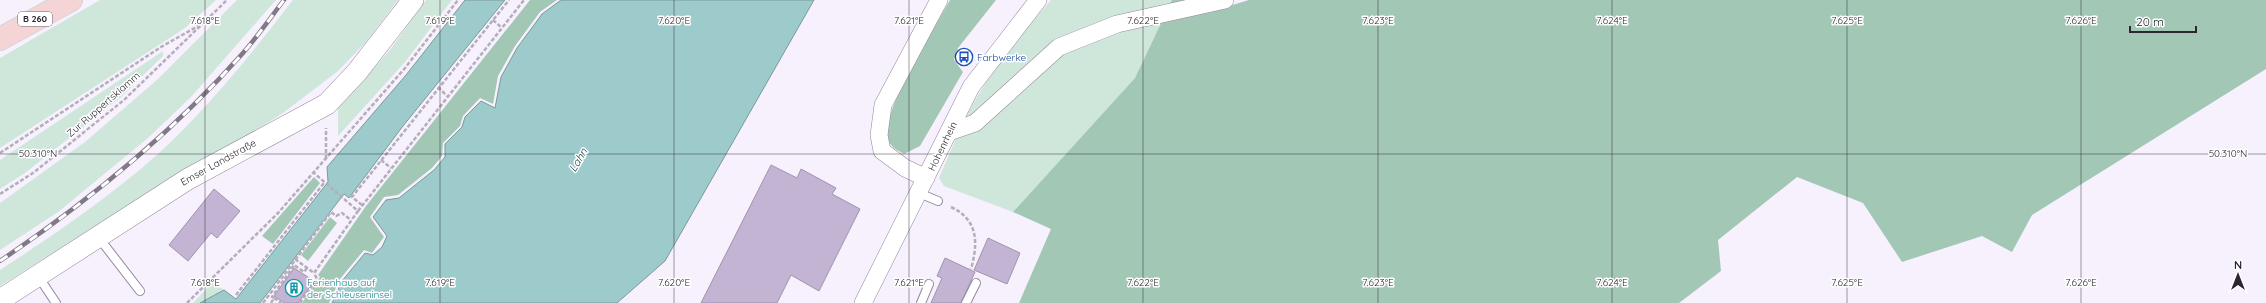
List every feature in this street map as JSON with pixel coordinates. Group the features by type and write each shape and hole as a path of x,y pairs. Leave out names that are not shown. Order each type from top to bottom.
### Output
{"main road":[{"name":"B 260","path":"0,39 71,0"}],"street":[{"name":"Emser Landstraße","path":"0,300 188,179 327,104 353,78 413,0"},
{"path":"922,186 905,168 882,151 879,135 883,105 939,0"},
{"name":"Hohenrhein","path":"863,303 971,87 1038,0"},
{"path":"949,132 975,123 1059,48 1118,24 1224,0"}],"lane":[{"path":"922,186 938,201"},
{"path":"98,237 140,291"},
{"path":"38,276 56,303"},
{"path":"966,303 976,283"},
{"path":"921,303 929,284"}],"path":[{"name":"Zur Ruppertsklamm","path":"0,194 33,174 124,100 227,0"},
{"path":"187,303 278,213 314,173 405,68 458,0"},
{"path":"362,205 352,197 438,87 509,0"},
{"path":"314,273 362,205 524,0"},
{"path":"493,20 502,28"},
{"path":"0,153 161,47 201,24"},
{"path":"438,87 447,96"},
{"path":"381,160 391,168"},
{"path":"314,173 358,211"},
{"path":"236,295 324,183"},
{"path":"938,201 955,209 967,220 976,237 976,249 971,269 976,283"},
{"path":"263,303 331,212 336,216 342,213 351,220"},
{"path":"295,259 314,273 317,279 300,303"},
{"path":"271,303 274,298 272,297 294,265 304,272 307,268"},
{"path":"274,298 281,303"}],"shaded area":[{"path":"100,0 216,0 185,28 0,148 0,58"},
{"path":"237,0 276,0 191,97 148,138 58,212 0,250 0,203 85,142 158,79"},
{"path":"293,0 398,0 365,43 338,71 283,113 246,137 198,161 0,286 0,270 62,229 102,200 159,153 213,98 262,40"},
{"path":"426,0 452,0 405,62 338,136 338,108 390,50"},
{"path":"530,0 557,0 540,12 515,46 498,76 493,104 480,98 463,116 460,126 443,143 442,156 432,168 398,195 384,197 370,217 384,237 372,253 364,250 340,279 329,303 302,303 320,277 318,275 366,206"},
{"path":"950,0 996,0 958,48 954,60 963,72 920,146 904,154 897,150 888,140 888,127 892,110 910,70"},
{"path":"1051,0 1172,0 1135,78 1013,212 944,186 939,178 978,95 1008,51"},
{"path":"1172,0 1191,0 1229,6 1249,0 2266,0 2266,69 2032,215 2012,252 1982,236 1902,262 1863,203 1797,177 1718,240 1721,271 1679,303 1019,303 1051,229 1013,212 1135,78"},
{"path":"163,51 163,56 121,97 25,173 0,189 0,160"},
{"path":"314,177 320,183 273,244 262,236"},
{"path":"330,217 337,223 308,261 301,255"},
{"path":"213,282 224,290 200,303 193,303"}],"water":[{"path":"465,0 505,0 403,126 349,198 344,194 260,303 200,303 224,290 236,299 328,182 327,167 406,75"},
{"name":"Lahn","path":"561,0 814,0 665,261 617,303 332,303 342,281 365,253 373,255 382,247 387,236 373,217 386,200 399,198 434,170 445,157 445,144 462,127 465,117 481,101 495,108 501,77 517,48 542,14"}],"building":[{"path":"771,165 797,178 801,169 836,188 832,194 860,209 819,291 791,275 777,303 701,303"},
{"path":"214,189 240,211 217,238 211,233 188,261 169,245"},
{"path":"988,238 1020,253 1007,284 974,270"},
{"path":"945,258 975,272 961,303 931,303 942,278 937,276"},
{"name":"Ferienhaus auf der Schleuseninsel","path":"294,268 314,281 298,303 284,303 274,296"}],"railway":[{"path":"0,261 97,190 188,111 243,53 284,0"}],"place":[{"name":"Farbwerke","path":"964,57"},
{"name":"Ferienhaus auf der Schleuseninsel","path":"294,288"}]}
